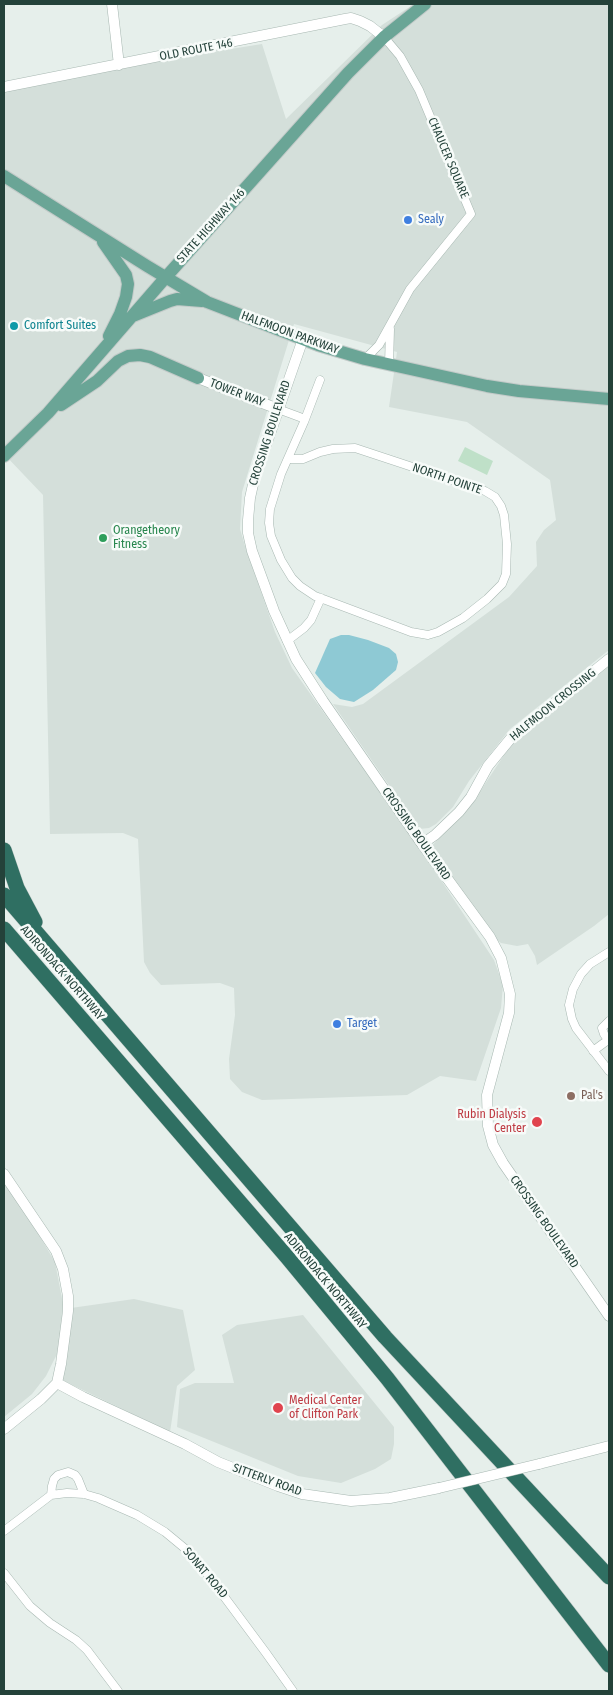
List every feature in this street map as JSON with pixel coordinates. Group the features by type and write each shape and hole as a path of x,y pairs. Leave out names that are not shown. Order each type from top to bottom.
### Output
{"highway":[{"path":"4,850 17,888 52,952"},
{"name":"ADIRONDACK NORTHWAY","path":"4,895 385,1337 609,1577"},
{"name":"ADIRONDACK NORTHWAY","path":"4,928 387,1378 609,1664"},
{"path":"4,937 25,952"}],"main road":[{"name":"STATE HIGHWAY 146","path":"4,456 48,413 309,115 384,37 425,4"},
{"name":"HALFMOON PARKWAY","path":"4,176 208,302 332,350 365,359 519,391 609,399"},
{"path":"97,235 126,275 128,290 120,314 101,351"},
{"path":"131,317 170,301 190,300 208,302"},
{"path":"48,413 85,389 118,361 128,356 140,355 150,358 198,378"}],"street":[{"path":"112,4 119,65"},
{"name":"OLD ROUTE 146","path":"4,87 351,18 370,26 384,37"},
{"name":"CHAUCER SQUARE","path":"365,359 379,345 410,289 472,214 419,91 400,56 384,37"},
{"name":"CHAUCER SQUARE","path":"389,364 391,324"},
{"name":"CROSSING BOULEVARD","path":"303,339 252,489 248,533 271,603 296,659 326,706 422,844 490,937 501,958 510,994 508,1013 487,1095 488,1126 493,1145 503,1163 609,1316"},
{"name":"TOWER WAY","path":"198,378 305,419"},
{"name":"NORTH POINTE","path":"288,459 302,459 320,452 345,448 368,451 495,496 504,514 507,544 506,574 502,584 463,618 438,632 428,635 411,632 321,598 300,586 292,578 280,560 271,536 269,523 270,508 281,474 320,380"},
{"path":"287,641 311,620 321,598"},
{"name":"HALFMOON CROSSING","path":"422,844 435,835 471,798 488,766 511,738 609,659"},
{"path":"609,952 590,964 581,974 573,989 569,1005 576,1028 609,1071"},
{"path":"593,1051 609,1040 602,1028 609,1020"},
{"path":"4,1174 56,1251 63,1269 68,1296 68,1311 57,1383 41,1400 4,1429"},
{"name":"SITTERLY ROAD","path":"57,1383 185,1444 218,1462 302,1494 351,1501 390,1498 439,1488 609,1446"},
{"path":"4,1531 51,1495 54,1479 58,1475 68,1472 75,1474 84,1494"},
{"name":"SONAT ROAD","path":"51,1495 84,1494 98,1498 137,1515 172,1538 194,1556 292,1691"},
{"path":"4,1573 30,1606 50,1624 76,1640 87,1650 118,1691"}],"shaded area":[{"path":"414,4 609,4 609,650 510,729 469,781 453,807 436,824 429,828 419,829 333,704 352,707 363,704 509,597 537,566 536,542 544,530 556,520 550,480 467,422 389,407 397,352 294,324 242,492 240,529 245,546 275,632 292,668 421,850 494,960 503,985 501,1008 476,1081 440,1076 407,1095 262,1100 242,1092 230,1079 229,1059 235,1015 234,988 220,983 161,985 150,973 144,962 138,839 123,833 50,834 43,495 4,454 4,90 119,67 262,44 286,119 382,25"},
{"path":"609,665 609,914 537,965 535,956 528,944 517,946 501,943 496,939 431,847 479,793 510,746"},
{"path":"4,1181 55,1262 63,1304 59,1350 46,1376 32,1394 4,1417"},
{"path":"134,1299 183,1310 195,1370 177,1386 170,1432 62,1380 71,1308"},
{"name":"Medical Center of Clifton Park","path":"303,1315 394,1427 394,1444 391,1459 375,1469 341,1483 298,1476 177,1427 180,1389 195,1383 234,1383 222,1335 237,1325"}],"green space":[{"path":"465,447 493,461 487,475 458,461"}],"water":[{"path":"341,635 368,640 389,648 396,654 398,662 396,670 373,690 354,702 340,699 326,687 315,673 330,639"}],"place":[{"name":"Sealy","path":"408,220"},
{"name":"Comfort Suites","path":"14,326"},
{"name":"Orangetheory Fitness","path":"103,538"},
{"name":"Target","path":"337,1024"},
{"name":"Pal's","path":"571,1096"},
{"name":"Rubin Dialysis Center","path":"537,1122"},
{"name":"Medical Center of Clifton Park","path":"278,1408"}]}
